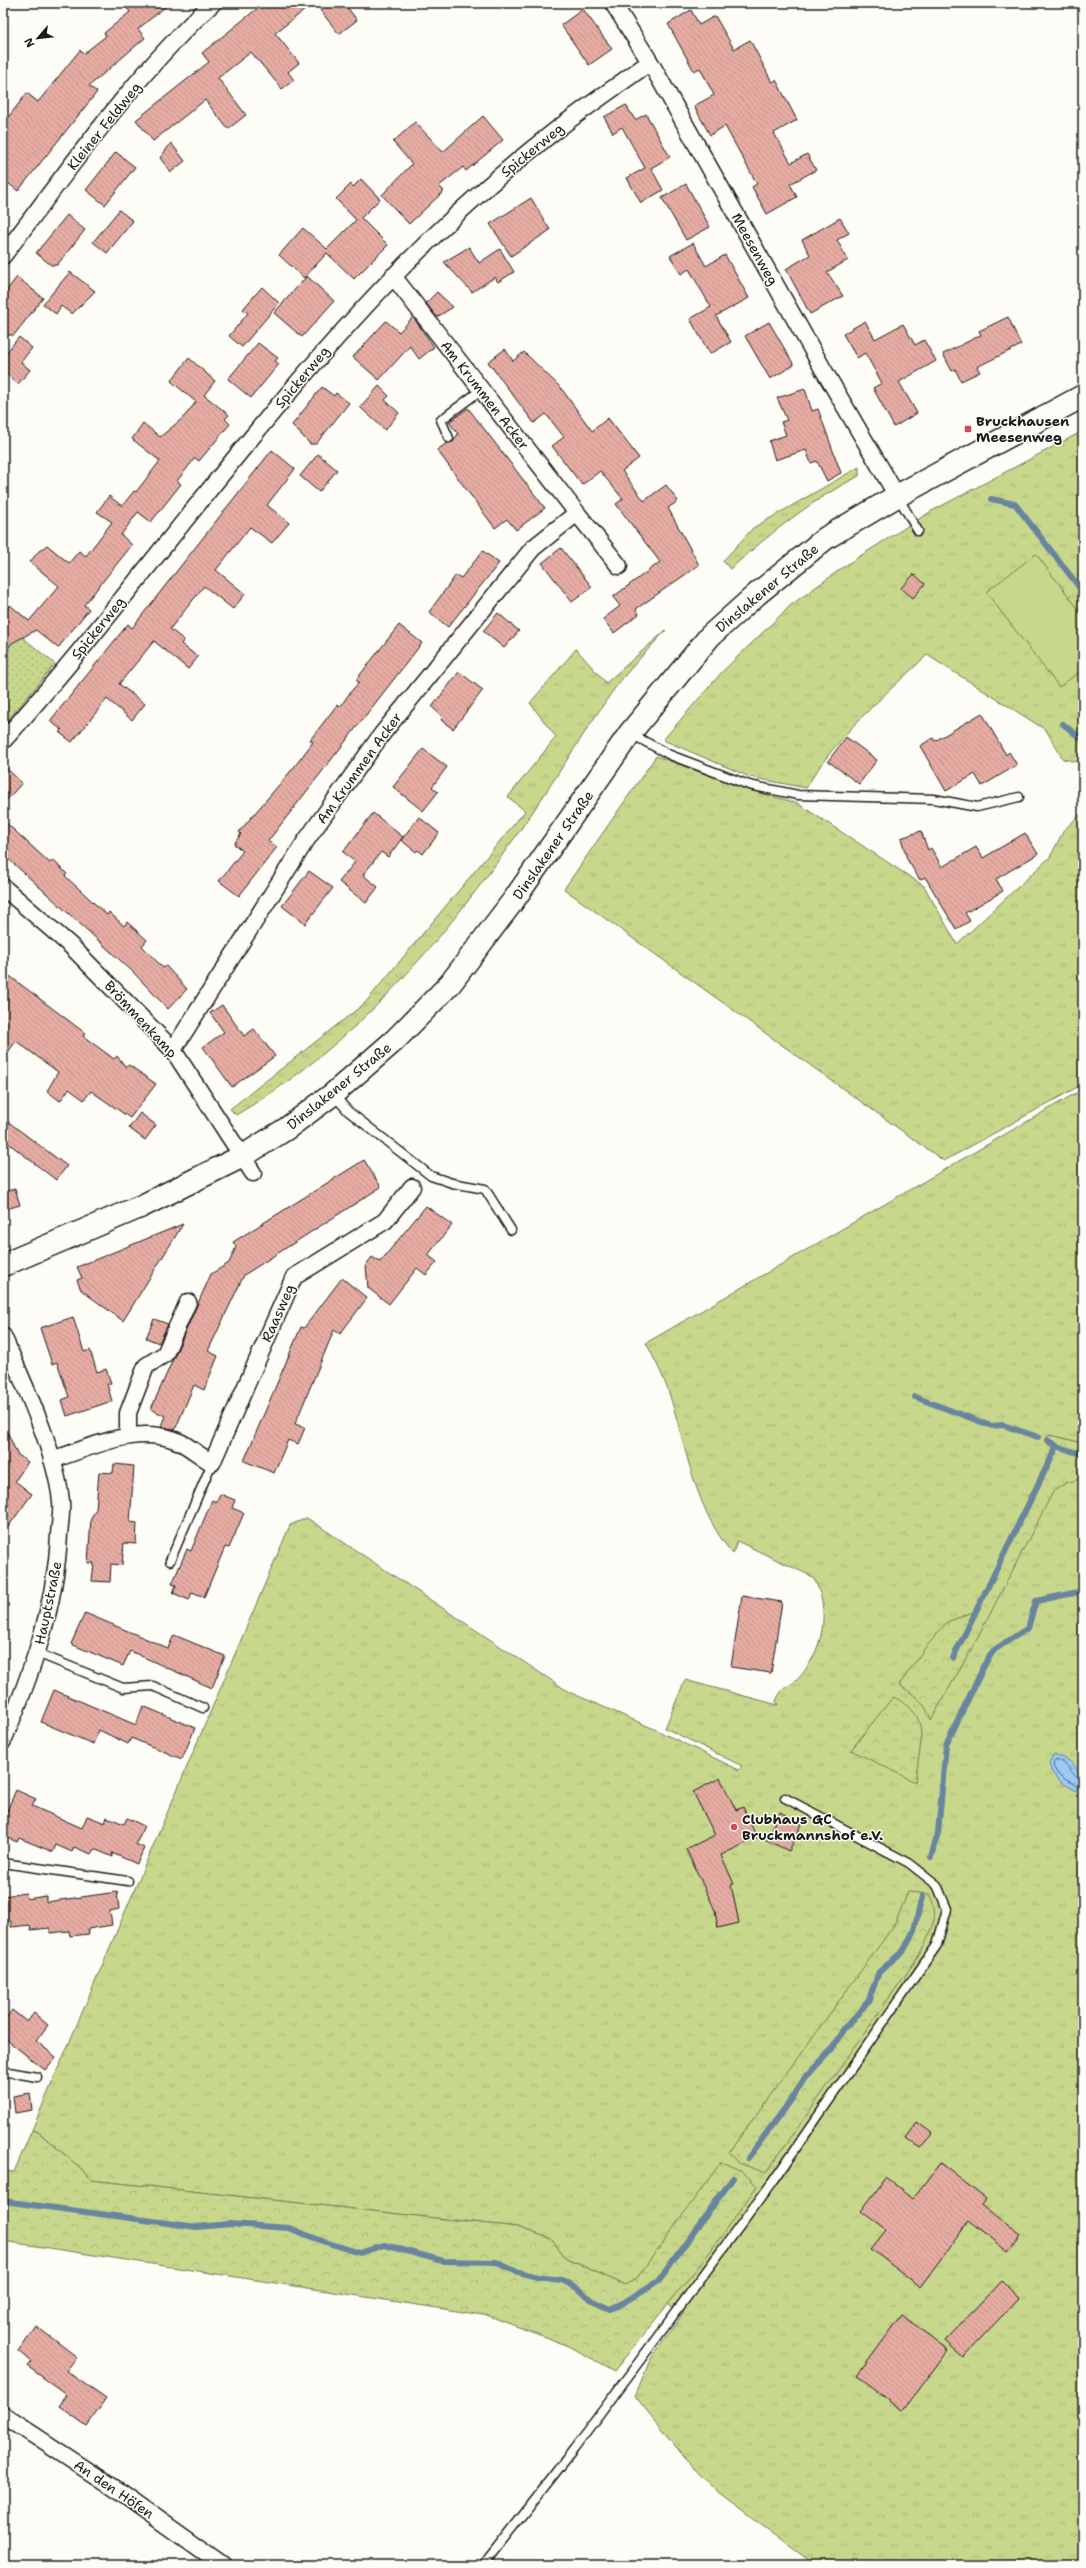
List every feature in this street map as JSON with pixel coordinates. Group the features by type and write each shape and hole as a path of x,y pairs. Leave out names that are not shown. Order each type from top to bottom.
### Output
{"main road":[{"name":"Dinslakener Straße","path":"3,1266 142,1206 248,1164 286,1129 333,1094 395,1040 450,984 513,901 630,733 710,636 757,594 826,538 897,496 1083,396"}],"street":[{"name":"Kleiner Feldweg","path":"3,256 117,108 194,20 213,3"},
{"name":"Meesenweg","path":"613,3 650,62 823,370 897,496"},
{"name":"Spickerweg","path":"3,741 50,688 218,478 327,348 393,276 487,187 551,134 650,62"},
{"name":"Am Krummen Acker","path":"393,276 619,566"},
{"name":"Am Krummen Acker","path":"173,1050 305,842 382,734 533,548 577,513"},
{"name":"Brömmenkamp","path":"3,887 71,946 173,1050 248,1164"},
{"name":"Raasweg","path":"212,1463 294,1277 385,1221 412,1187"},
{"path":"128,1435 128,1413 146,1366 165,1354 188,1302"},
{"name":"Hauptstraße","path":"3,1336 7,1356 52,1460 61,1502 58,1562 37,1653 3,1741"},
{"path":"52,1460 128,1435 167,1438 181,1443 212,1463"},
{"name":"An den Höfen","path":"3,2415 122,2493 224,2565"}],"lane":[{"path":"449,438 441,420 481,390"},
{"path":"897,496 918,531"},
{"path":"630,733 670,755 749,785 798,795 934,799 977,807 1019,797"},
{"path":"333,1094 348,1111 431,1176 452,1183 486,1189 511,1230"},
{"path":"170,1561 212,1463"},
{"path":"37,1653 123,1688 153,1686 203,1708"},
{"path":"484,2565 574,2449 771,2184 937,1945 947,1909 938,1885 909,1863 785,1798"},
{"path":"3,1863 128,1881"},
{"path":"3,2071 37,2076"}],"green space":[{"path":"1083,431 1083,763 1063,759 1046,730 927,655 877,702 846,734 832,750 806,788 750,777 663,740 722,672 791,605 849,563 930,512"},
{"path":"859,467 859,476 841,485 792,518 730,569 723,561 753,528"},
{"path":"1036,554 1083,615 1083,669 1059,687 986,592"},
{"path":"3,621 55,664 3,726"},
{"path":"666,630 631,668 612,692 523,826 462,909 429,949 395,987 359,1023 280,1087 236,1115 230,1109 365,1003 525,811 508,797 556,737 530,703 576,649 606,683"},
{"path":"656,756 752,791 797,803 924,886 957,944 1050,857 1064,830 1083,812 1083,1084 944,1161 564,889"},
{"path":"1083,1089 1083,2565 815,2565 719,2493 685,2458 635,2396 650,2360 684,2312 567,2259 551,2239 517,2227 90,2180 85,2172 38,2132 32,2130 290,1525 307,1518 569,1692 652,1728 739,1770 742,1766 665,1728 685,1680 778,1705 776,1701 781,1692 797,1680 813,1657 822,1630 822,1603 819,1590 813,1577 737,1541 733,1554 720,1537 701,1499 687,1458 668,1389 646,1343"},
{"path":"1050,1435 1083,1443 1083,1478 1065,1483 1053,1492 976,1641 931,1720 926,1708 919,1700 899,1685 925,1648 947,1622 973,1612 1053,1448 1045,1442"},
{"path":"893,1697 906,1704 914,1713 919,1722 921,1744 915,1782 851,1750"},
{"path":"908,1892 929,1894 933,1903 934,1919 930,1934 918,1957 766,2173 739,2163 729,2152 895,1924"},
{"path":"32,2130 38,2132 85,2172 91,2180 517,2227 551,2239 567,2259 625,2285 637,2278 721,2162 742,2171 757,2186 710,2252 614,2371 569,2346 489,2316 3,2241 3,2171 14,2172"}],"water":[{"path":"1054,1754 1063,1757 1070,1762 1079,1772 1083,1802 1077,1791 1062,1783 1052,1773 1049,1763"}],"building":[{"path":"123,3 170,3 138,29 145,38 89,86 97,92 18,191 3,179 3,124 27,93 38,102 80,50 83,54 106,36 104,33 130,12"},
{"path":"264,3 314,3 275,33 299,63 288,72 294,80 282,89 251,52 218,78 246,115 228,129 205,100 153,141 136,120 209,62 202,53"},
{"path":"329,3 344,3 357,20 339,34 320,10"},
{"path":"583,9 612,49 589,65 561,25"},
{"path":"691,10 699,25 715,16 734,49 750,40 772,82 776,80 797,120 774,133 791,163 807,154 816,170 790,184 797,197 767,214 752,187 757,184 725,126 710,135 694,106 714,95 700,68 694,71 668,24"},
{"path":"626,105 635,120 646,114 670,157 651,168 663,190 641,203 627,178 645,168 622,127 613,133 604,117"},
{"path":"483,116 503,140 466,171 463,167 439,186 444,191 409,224 382,195 412,164 393,142 415,122 443,152"},
{"path":"171,143 185,161 171,172 160,158"},
{"path":"116,152 135,167 105,205 86,190"},
{"path":"361,179 380,199 361,218 388,245 354,279 327,253 304,278 279,255 303,228 327,249 356,220 336,199 351,184 353,187"},
{"path":"686,184 710,227 686,240 662,198"},
{"path":"531,198 550,230 511,256 490,224"},
{"path":"119,210 133,221 107,253 93,242"},
{"path":"67,215 85,230 57,265 51,265 36,253"},
{"path":"840,218 849,233 837,240 848,260 827,272 843,296 810,314 786,269 810,255 802,240"},
{"path":"693,243 706,266 725,255 749,298 716,316 731,342 710,354 690,319 711,307 689,269 681,274 670,256"},
{"path":"469,247 479,263 500,249 514,272 498,282 495,277 472,292 444,262"},
{"path":"70,272 95,291 72,314 61,306 56,314 43,304"},
{"path":"307,276 334,301 302,337 274,313"},
{"path":"17,277 43,298 14,335 6,335 3,329 3,295"},
{"path":"262,287 279,303 242,347 229,336 248,313 243,309"},
{"path":"437,292 453,307 437,317 426,303"},
{"path":"413,317 434,347 419,359 410,346 379,380 353,357 386,321 399,332"},
{"path":"1008,317 1021,345 977,367 980,372 961,381 955,369 952,371 943,354 981,335 979,331"},
{"path":"865,321 875,339 903,324 915,345 924,340 936,361 899,382 917,413 894,427 873,388 882,383 865,353 857,358 843,334"},
{"path":"769,322 794,365 770,379 745,336"},
{"path":"19,337 32,348 21,362 30,370 18,384 3,371 3,357"},
{"path":"258,343 278,358 275,361 279,364 251,398 228,379"},
{"path":"505,349 513,361 524,352 561,388 592,431 608,418 639,458 622,471 644,501 666,485 678,501 668,508 699,565 636,609 639,614 614,633 603,619 620,606 613,597 660,562 616,504 623,499 600,471 582,485 552,446 564,437 546,414 534,423 488,362"},
{"path":"189,358 215,381 204,395 229,415 225,419 230,424 199,461 195,458 177,481 181,484 151,522 138,512 121,535 132,545 84,605 89,609 58,648 36,630 12,643 3,655 3,613 10,605 29,621 59,586 30,562 39,551 47,545 69,563 79,551 86,556 112,522 97,512 109,496 122,506 134,491 136,492 160,461 132,439 143,423 160,437 183,418 196,402 171,381"},
{"path":"379,386 389,396 385,400 399,413 385,430 360,407"},
{"path":"322,387 334,396 336,393 349,403 316,444 310,444 292,425"},
{"path":"805,389 812,411 818,409 841,473 827,481 817,461 811,463 806,450 775,460 769,441 786,435 781,422 787,420 777,398"},
{"path":"468,408 545,508 516,530 507,519 495,528 437,450 447,443 453,442 458,434 449,422"},
{"path":"272,450 295,469 267,505 289,523 272,543 250,527 216,570 245,594 233,609 204,586 170,629 184,640 181,644 198,657 188,669 154,641 119,684 145,704 132,720 107,699 72,742 60,733 62,730 50,721 128,624 132,628"},
{"path":"318,454 337,470 319,492 300,476"},
{"path":"561,548 592,587 572,602 542,563"},
{"path":"483,551 499,563 448,627 429,612 456,575 461,578"},
{"path":"914,574 925,584 913,598 901,588"},
{"path":"498,613 519,631 504,648 483,631"},
{"path":"399,625 422,643 268,841 277,847 239,896 219,881 243,851 234,844 241,834 239,832 295,766 313,742 310,740 337,705 340,707 359,682 356,680"},
{"path":"459,672 483,690 453,729 441,720 443,717 432,707"},
{"path":"982,713 1006,755 1009,752 1017,765 982,786 975,774 946,791 920,746 933,738 935,741"},
{"path":"846,737 877,760 859,784 828,761"},
{"path":"423,749 447,767 432,787 438,792 423,811 393,787"},
{"path":"3,765 22,783 3,804"},
{"path":"373,813 403,837 388,857 381,852 363,875 378,887 366,903 339,882 355,862 343,852"},
{"path":"419,817 439,833 423,854 418,850 416,852 401,840"},
{"path":"3,820 50,863 53,860 67,874 65,876 107,915 109,912 124,926 127,922 147,940 142,946 163,968 166,966 187,989 168,1009 132,971 3,854"},
{"path":"921,831 928,850 931,848 942,867 976,847 983,858 1025,833 1038,854 996,879 1003,891 965,913 970,921 956,929 925,877 920,880 907,859 901,838"},
{"path":"309,871 333,888 305,924 282,906"},
{"path":"3,971 85,1033 83,1036 114,1059 117,1056 126,1067 129,1065 156,1084 130,1118 91,1091 84,1100 69,1089 60,1101 47,1091 58,1072 16,1041 3,1059"},
{"path":"222,1005 244,1036 254,1029 275,1056 232,1087 203,1047 224,1032 210,1013"},
{"path":"140,1113 156,1125 145,1140 129,1128"},
{"path":"3,1118 67,1166 56,1180 3,1139"},
{"path":"364,1160 381,1187 244,1275 208,1351 218,1356 204,1390 194,1385 175,1430 161,1426 165,1416 151,1409 211,1274 229,1263 236,1247 233,1242"},
{"path":"15,1189 20,1205 3,1210 3,1192"},
{"path":"426,1206 452,1225 428,1255 437,1262 426,1275 417,1268 389,1304 368,1288 366,1265 372,1257 380,1262"},
{"path":"183,1224 123,1321 81,1290 77,1280 82,1278 77,1267"},
{"path":"342,1278 367,1298 340,1334 334,1330 295,1424 305,1428 298,1444 288,1440 274,1473 244,1461 301,1327 304,1328"},
{"path":"73,1317 84,1352 90,1350 97,1372 106,1369 111,1383 107,1384 112,1401 67,1416 62,1400 69,1397 57,1362 52,1364 40,1328"},
{"path":"154,1319 168,1324 159,1343 146,1338"},
{"path":"3,1422 17,1454 28,1462 15,1481 32,1494 3,1534"},
{"path":"114,1464 134,1466 130,1522 137,1523 136,1544 124,1543 122,1565 111,1564 110,1582 92,1581 94,1563 88,1563 91,1518 96,1509 99,1472 113,1473"},
{"path":"220,1494 235,1500 232,1508 244,1513 229,1548 225,1547 204,1597 192,1592 189,1600 173,1593 176,1585 172,1584 187,1549 191,1551 212,1500 216,1502"},
{"path":"742,1596 782,1602 771,1673 731,1667"},
{"path":"85,1613 168,1648 174,1635 225,1656 212,1688 130,1651 123,1666 71,1644"},
{"path":"54,1690 136,1725 143,1706 195,1728 182,1759 131,1738 128,1744 99,1730 93,1744 41,1722"},
{"path":"720,1778 736,1810 743,1807 757,1838 721,1855 734,1884 731,1885 739,1923 718,1928 715,1910 686,1849 715,1835 693,1792"},
{"path":"16,1790 36,1799 32,1806 82,1828 87,1816 105,1823 107,1817 124,1824 127,1818 144,1826 136,1844 144,1848 137,1864 112,1853 113,1857 94,1849 91,1854 74,1847 72,1852 56,1845 53,1852 19,1838 17,1842 3,1836 3,1820"},
{"path":"780,1812 802,1824 789,1851 766,1840"},
{"path":"117,1892 119,1909 110,1911 112,1925 88,1929 89,1934 70,1936 69,1931 50,1933 50,1928 31,1930 30,1925 11,1927 11,1921 3,1922 3,1896 26,1893 27,1899 46,1896 46,1902"},
{"path":"12,2010 27,2022 34,2013 48,2025 36,2041 56,2057 45,2070 3,2037 3,2022"},
{"path":"30,2093 32,2110 15,2113 13,2096"},
{"path":"917,2122 933,2134 921,2148 906,2137"},
{"path":"940,2163 986,2199 982,2204 1021,2236 1008,2252 969,2221 920,2287 871,2249 886,2230 861,2211 886,2178 913,2198"},
{"path":"1002,2281 1020,2297 963,2357 945,2341"},
{"path":"902,2315 948,2350 903,2411 857,2376"},
{"path":"36,2326 77,2357 66,2371 106,2399 87,2426 59,2406 67,2395 27,2366 31,2362 18,2351"}],"waterway":[{"path":"991,499 1015,504 1083,592"},
{"path":"1063,724 1083,740"},
{"path":"915,1397 992,1426 1003,1425 1038,1437"},
{"path":"1047,1440 1057,1446"},
{"path":"953,1658 1057,1446 1083,1455"},
{"path":"931,1857 938,1833 946,1745 986,1662 994,1650 1028,1628 1036,1601 1083,1591"},
{"path":"748,2158 794,2096 804,2079 832,2049 844,2028 858,2015 869,1999 879,1972 904,1950 914,1930 922,1897"},
{"path":"3,2201 197,2227 230,2224 289,2228 322,2241 360,2253 384,2245 443,2261 496,2262 515,2271 537,2277 562,2280 579,2289 592,2301 610,2309 623,2303 659,2280 733,2178"}],"place":[{"name":"Bruckhausen Meesenweg","path":"968,429"},
{"name":"Clubhaus GC Bruckmannshof e.V.","path":"734,1827"}]}
